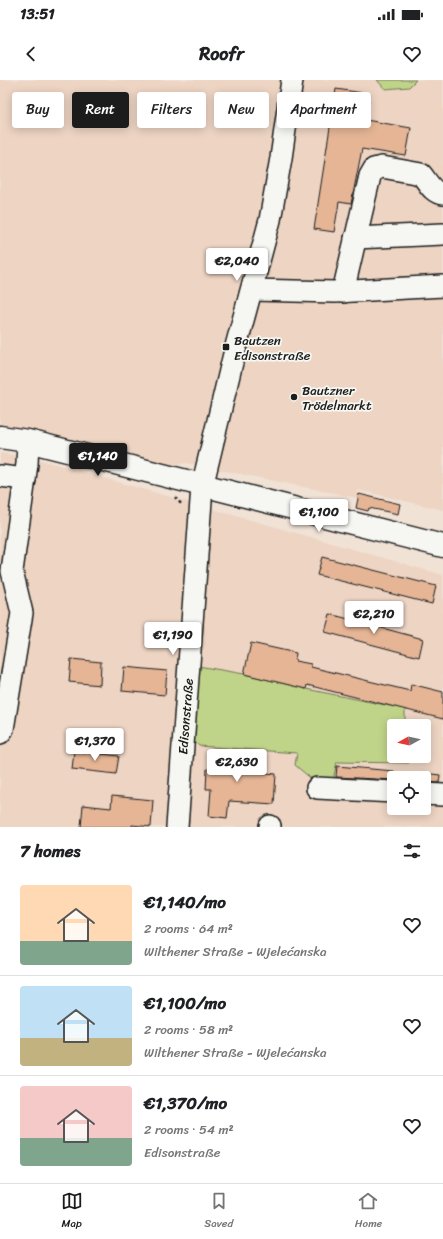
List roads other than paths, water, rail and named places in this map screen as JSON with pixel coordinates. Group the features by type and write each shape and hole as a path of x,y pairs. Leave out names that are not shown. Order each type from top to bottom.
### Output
{"main road":[{"path":"0,437 28,441 202,487 443,546"}],"street":[{"name":"Edisonstraße","path":"177,827 202,487 235,350 270,220 281,158 292,80"},
{"path":"343,292 370,176 374,169 382,167 421,174 433,190 437,193 443,194"},
{"path":"355,238 443,234"},
{"path":"252,290 343,292 443,286"},
{"path":"0,733 3,730 22,613 12,571 25,479 28,441"},
{"path":"0,476 25,479"},
{"path":"317,788 387,792"},
{"path":"431,794 443,795"}],"place":[{"name":"Bautzen Edisonstraße","path":"226,347"},
{"name":"Bautzner Trödelmarkt","path":"294,397"}]}
